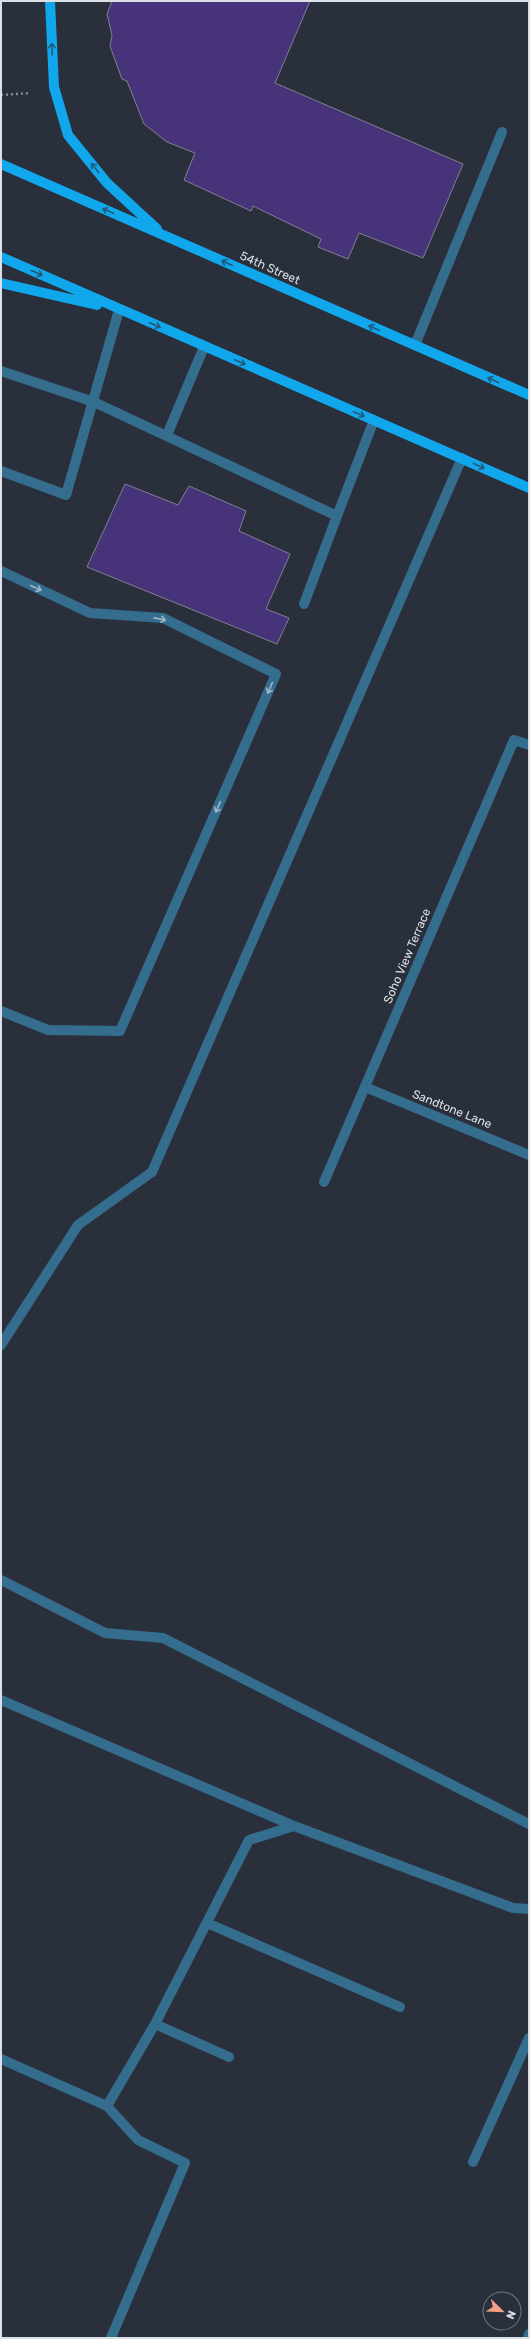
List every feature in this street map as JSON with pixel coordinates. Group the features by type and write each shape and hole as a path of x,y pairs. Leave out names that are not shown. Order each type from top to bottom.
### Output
{"main road":[{"path":"50,1 54,87 68,135 107,183 162,234"},
{"name":"54th Street","path":"1,164 529,395"},
{"path":"1,257 119,310 529,488"},
{"path":"1,283 119,310"}],"street":[{"path":"415,345 502,132"},
{"path":"1,471 66,495 94,402 119,310"},
{"path":"167,436 204,347"},
{"path":"1,371 94,402 337,516"},
{"path":"304,604 374,420"},
{"path":"1,1345 78,1225 152,1172 462,458"},
{"path":"1,571 90,612 163,618 276,674 120,1031 48,1030 1,1011"},
{"name":"Soho View Terrace","path":"324,1182 514,740 529,745"},
{"name":"Sandtone Lane","path":"365,1087 529,1155"},
{"path":"1,1580 105,1633 163,1638 529,1824"},
{"path":"1,1700 294,1826 513,1908 529,1909"},
{"path":"107,2106 155,2024 249,1840 294,1826"},
{"path":"206,1923 400,2007"},
{"path":"155,2024 229,2057"},
{"path":"473,2162 529,2038"},
{"path":"1,2059 107,2106 138,2140 185,2163 111,2338"},
{"path":"528,2338 529,2334"}],"path":[{"path":"1,95 35,93"}],"building":[{"path":"112,1 310,1 275,83 463,164 423,258 359,233 348,259 318,247 321,239 253,206 251,211 184,180 195,153 167,142 144,124 127,81 122,79 110,46 112,35 107,14"},
{"path":"125,484 178,505 189,486 246,511 239,531 290,554 266,609 289,618 277,644 87,567"}]}
